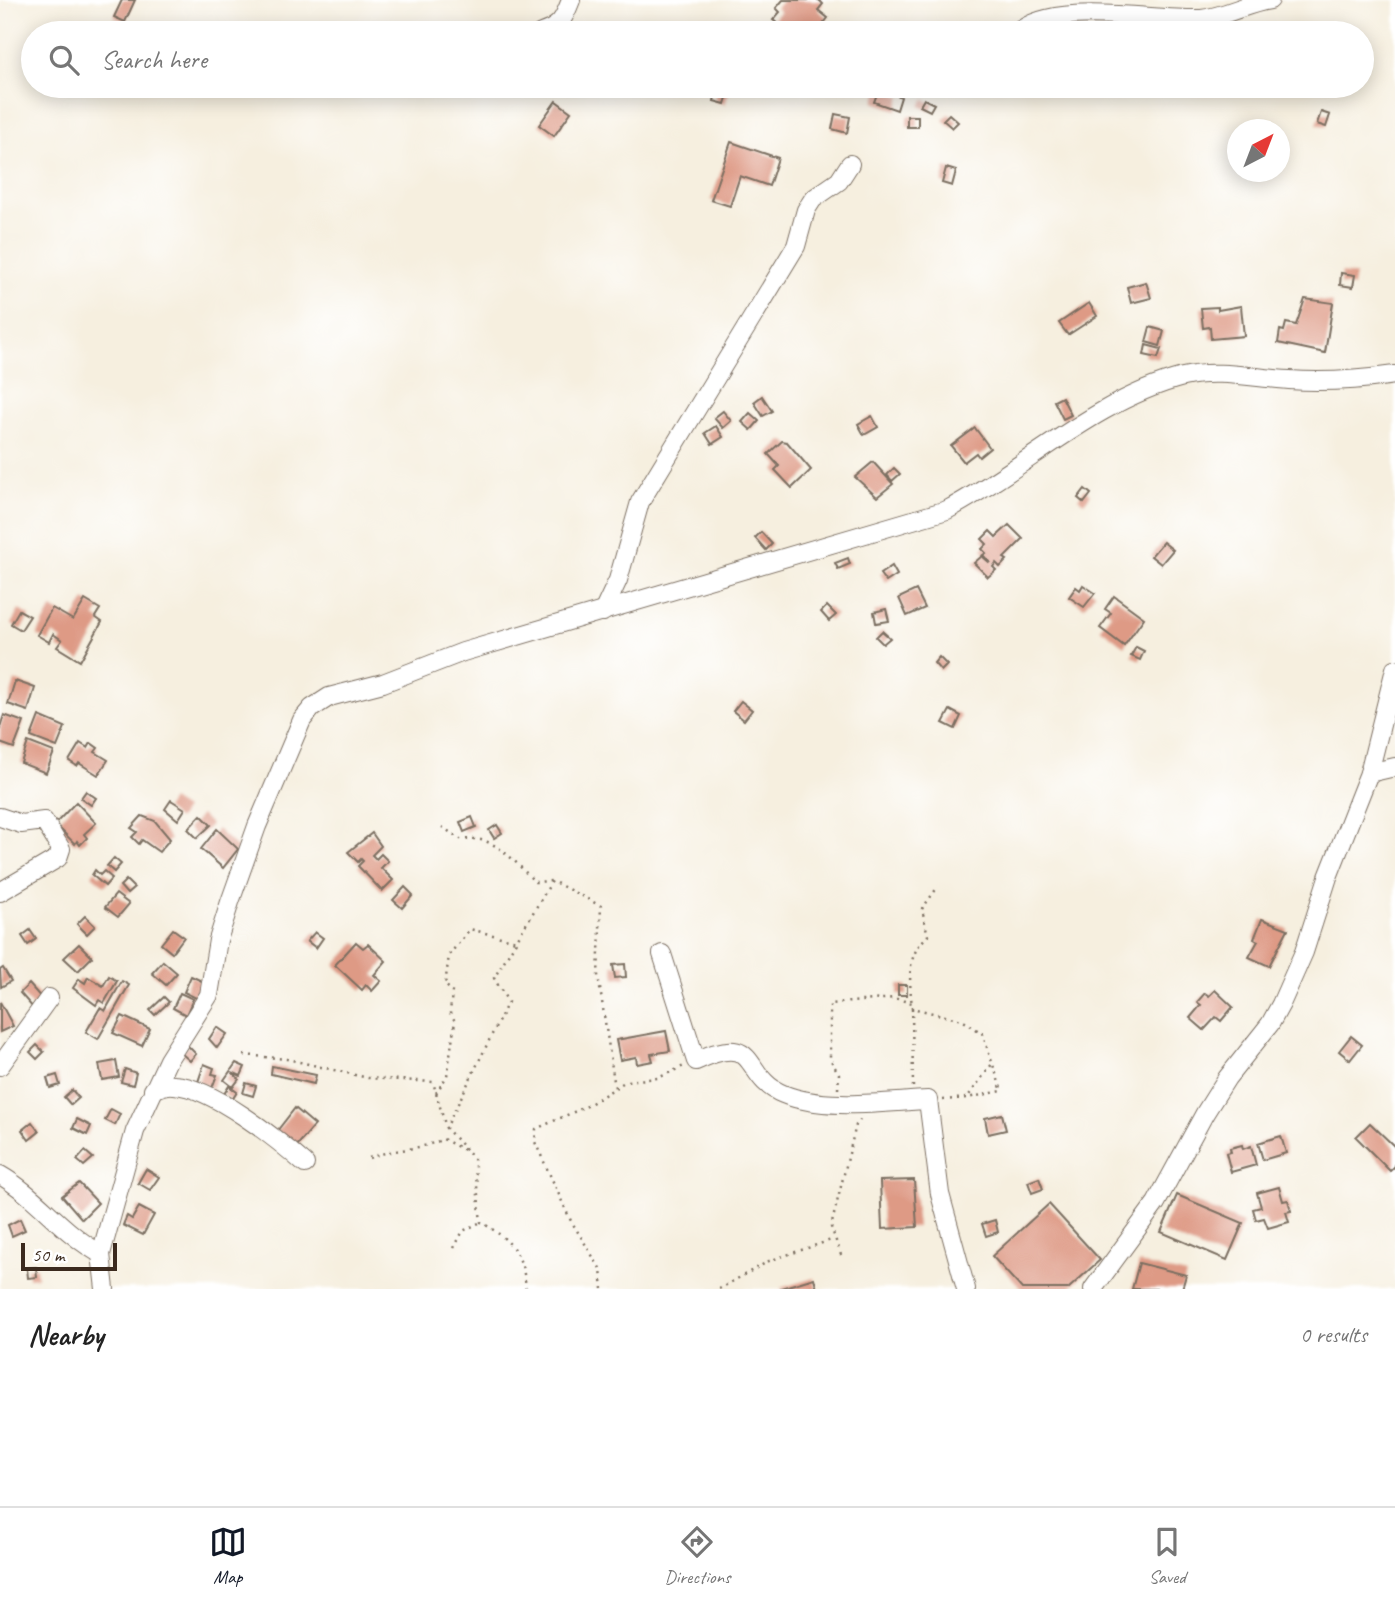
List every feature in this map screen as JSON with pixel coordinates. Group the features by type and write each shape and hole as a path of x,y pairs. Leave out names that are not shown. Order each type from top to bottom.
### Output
{"street":[{"path":"564,21 571,0"},
{"path":"1035,21 1056,12 1134,12 1203,19 1270,0"},
{"path":"603,612 618,580 640,502 796,246 806,209 813,199 839,181 850,164"},
{"path":"105,1289 101,1254 125,1161 153,1090 209,995 220,931 257,826 302,720 312,708 330,697 383,683 463,652 947,510 991,486 1118,402 1184,377 1235,374 1290,380 1354,381 1395,375"},
{"path":"1093,1289 1156,1203 1227,1079 1270,1024 1304,952 1328,877 1369,773 1395,669"},
{"path":"1369,773 1395,766"},
{"path":"0,817 21,824 44,821 61,849 58,858 0,892"},
{"path":"662,954 696,1061 718,1051 734,1051 750,1059 773,1089 795,1098 874,1104 928,1100 940,1194 966,1289"},
{"path":"0,1066 49,998"},
{"path":"153,1090 176,1084 200,1093 263,1130 305,1164"},
{"path":"0,1175 15,1184 69,1234 101,1254"}],"path":[{"path":"442,827 462,839 478,836 500,848 535,882 552,881 601,906 598,975 615,1087"},
{"path":"446,1128 508,1002 494,978 552,881"},
{"path":"914,1101 910,967 917,946 929,936 922,909 937,888"},
{"path":"436,1093 447,1076 455,1021 450,1013 452,991 445,985 449,955 470,929 516,941"},
{"path":"837,1102 839,1074 830,1059 830,1004 894,998 912,1003"},
{"path":"912,1009 962,1020 982,1033 1002,1091 948,1100"},
{"path":"244,1055 287,1059 368,1078 433,1083 446,1128 474,1158 481,1222"},
{"path":"603,1289 601,1270 570,1219 535,1142 536,1129 587,1106 626,1081 658,1078 696,1061"},
{"path":"967,1098 992,1064"},
{"path":"841,1255 831,1227 856,1125 874,1104"},
{"path":"369,1158 387,1150 425,1148 443,1139 467,1151"},
{"path":"454,1248 463,1231 481,1222"},
{"path":"481,1222 499,1233 523,1262 526,1289"},
{"path":"719,1289 769,1261 834,1240"}],"building":[{"path":"122,0 135,0 125,21 114,17"},
{"path":"783,0 819,0 823,4 818,10 828,18 826,21 774,21 780,12 776,8"},
{"path":"715,98 727,98 725,104 714,101"},
{"path":"876,98 901,98 897,110 874,102"},
{"path":"924,99 934,104 930,111 920,106"},
{"path":"556,101 571,112 554,136 539,125"},
{"path":"1321,112 1330,115 1326,127 1317,124"},
{"path":"835,114 850,117 847,133 832,129"},
{"path":"949,114 958,122 952,128 943,120"},
{"path":"907,116 918,116 918,127 907,127"},
{"path":"731,142 778,158 769,186 740,176 730,206 711,200"},
{"path":"946,168 956,171 952,186 942,183"},
{"path":"1341,273 1355,275 1353,287 1340,285"},
{"path":"1146,282 1151,298 1131,303 1127,287"},
{"path":"1305,299 1333,303 1325,353 1278,343 1280,330 1284,331 1286,323 1296,325"},
{"path":"1089,303 1097,316 1068,335 1059,323"},
{"path":"1241,306 1244,336 1211,339 1210,327 1203,328 1201,308 1218,307 1218,310"},
{"path":"1150,327 1164,331 1160,346 1146,342"},
{"path":"1146,345 1161,349 1158,358 1144,355"},
{"path":"762,396 772,411 763,416 754,402"},
{"path":"1062,397 1071,415 1063,419 1054,401"},
{"path":"723,411 731,421 723,428 714,418"},
{"path":"750,413 759,421 751,430 742,422"},
{"path":"872,416 878,427 864,435 858,424"},
{"path":"716,426 723,437 712,444 705,433"},
{"path":"975,428 990,448 979,457 976,453 964,462 951,446"},
{"path":"782,441 787,442 811,470 792,488 775,470 779,466 768,454"},
{"path":"873,462 893,484 877,497 855,477"},
{"path":"894,468 900,474 892,481 887,475"},
{"path":"1085,489 1091,494 1084,503 1078,498"},
{"path":"1009,525 1023,539 1004,558 1007,560 1000,567 996,563 993,567 996,570 988,577 974,563 982,556 990,563 983,555 986,553 982,549 987,544 982,539 990,531 996,537"},
{"path":"761,532 772,544 766,550 755,538"},
{"path":"1163,542 1173,550 1161,564 1151,556"},
{"path":"848,558 850,564 838,569 835,563"},
{"path":"892,566 897,575 886,582 880,574"},
{"path":"1083,585 1095,593 1084,607 1069,597 1076,587 1080,590"},
{"path":"916,590 925,608 907,616 899,598"},
{"path":"1114,596 1144,618 1124,646 1100,628 1111,613 1105,609"},
{"path":"85,600 100,609 95,617 102,622 80,661 57,647 62,640 53,634 49,642 37,635 52,608 73,620"},
{"path":"827,606 836,615 829,621 821,612"},
{"path":"886,609 889,621 876,623 874,612"},
{"path":"19,610 30,616 21,630 11,624"},
{"path":"882,631 890,638 883,644 876,637"},
{"path":"1136,647 1144,651 1140,660 1131,656"},
{"path":"939,657 947,665 941,671 934,663"},
{"path":"15,681 35,688 28,711 8,704"},
{"path":"741,701 752,710 744,720 733,711"},
{"path":"950,710 961,716 955,729 943,723"},
{"path":"4,715 24,722 14,748 0,743 0,727"},
{"path":"39,716 65,727 57,747 31,737"},
{"path":"28,742 54,752 46,773 21,763"},
{"path":"80,743 88,748 91,743 98,748 95,752 108,760 98,775 79,763 77,766 69,761"},
{"path":"86,791 96,798 91,805 81,798"},
{"path":"171,800 185,809 178,820 165,809"},
{"path":"76,802 96,823 84,834 87,838 80,845 77,841 75,844 55,824"},
{"path":"201,815 211,825 197,838 188,829"},
{"path":"142,816 155,821 170,839 159,852 142,840 139,844 132,837 137,832 131,828"},
{"path":"472,817 476,827 464,832 460,822"},
{"path":"497,825 502,833 494,838 489,830"},
{"path":"217,829 238,849 223,868 201,849"},
{"path":"372,833 381,846 372,855 376,859 381,854 388,861 381,868 393,880 382,891 358,866 363,861 361,859 358,862 348,852"},
{"path":"114,858 121,864 114,872 107,866"},
{"path":"95,870 100,875 104,871 112,878 105,886 92,875"},
{"path":"126,880 134,888 127,894 120,886"},
{"path":"405,887 413,895 402,908 393,900"},
{"path":"116,894 129,904 118,917 105,907"},
{"path":"85,916 95,926 87,934 77,924"},
{"path":"1262,919 1288,929 1269,966 1249,957 1258,941 1254,939"},
{"path":"173,929 184,937 172,953 161,944"},
{"path":"30,930 36,939 28,945 22,936"},
{"path":"315,932 323,938 316,948 307,941"},
{"path":"356,942 363,948 368,944 386,961 374,975 381,981 372,991 366,985 362,990 335,965"},
{"path":"79,944 92,957 78,971 64,958"},
{"path":"163,961 177,973 166,985 152,973"},
{"path":"625,964 626,977 615,978 613,965"},
{"path":"3,968 11,981 1,987 0,970"},
{"path":"109,976 117,981 104,1003 99,1000 96,1005 73,988 79,979 85,983 88,977 103,986"},
{"path":"191,976 206,983 198,999 184,992"},
{"path":"122,981 129,985 98,1039 86,1032 100,1008 105,1011"},
{"path":"29,984 43,1000 34,1009 20,993"},
{"path":"898,985 907,985 907,995 898,995"},
{"path":"1215,990 1233,1007 1221,1021 1216,1017 1204,1030 1190,1018 1201,1005 1197,1002 1205,993 1209,996"},
{"path":"180,993 193,999 186,1015 173,1008"},
{"path":"164,997 169,1002 155,1015 150,1010"},
{"path":"0,1002 13,1026 0,1032"},
{"path":"122,1016 150,1029 142,1046 113,1033"},
{"path":"217,1027 227,1034 217,1048 209,1039"},
{"path":"666,1031 670,1051 651,1054 653,1061 637,1064 636,1057 620,1060 616,1040"},
{"path":"1351,1036 1362,1045 1350,1060 1339,1051"},
{"path":"37,1045 44,1052 37,1059 30,1052"},
{"path":"188,1046 196,1054 190,1061 181,1053"},
{"path":"116,1061 119,1077 102,1080 99,1064"},
{"path":"236,1063 245,1067 241,1076 232,1072 239,1079 233,1087 224,1080"},
{"path":"204,1064 214,1068 212,1074 217,1075 212,1088 198,1082"},
{"path":"272,1066 316,1075 314,1084 271,1074"},
{"path":"125,1069 136,1073 133,1085 121,1082"},
{"path":"57,1075 60,1085 50,1088 47,1078"},
{"path":"246,1083 256,1086 253,1096 243,1093"},
{"path":"229,1086 237,1092 232,1100 224,1094"},
{"path":"72,1090 79,1098 71,1105 64,1097"},
{"path":"295,1108 315,1125 296,1147 277,1131"},
{"path":"111,1109 120,1114 115,1125 105,1120"},
{"path":"1002,1114 1006,1130 988,1134 985,1118"},
{"path":"77,1119 91,1126 87,1135 73,1128"},
{"path":"32,1122 39,1132 29,1140 22,1130"},
{"path":"1370,1123 1395,1147 1395,1166 1390,1171 1356,1137"},
{"path":"1281,1136 1286,1153 1263,1160 1258,1143"},
{"path":"1242,1145 1243,1149 1251,1146 1256,1165 1231,1172 1226,1153 1231,1152 1230,1148"},
{"path":"85,1151 93,1158 84,1166 77,1160"},
{"path":"146,1169 159,1177 150,1190 138,1183"},
{"path":"1039,1178 1043,1189 1032,1193 1028,1182"},
{"path":"914,1180 917,1227 882,1229 880,1181"},
{"path":"79,1183 98,1203 82,1219 62,1196"},
{"path":"1279,1187 1283,1201 1288,1200 1291,1211 1286,1212 1289,1222 1268,1228 1264,1218 1256,1220 1253,1209 1261,1207 1257,1193"},
{"path":"1177,1195 1243,1223 1227,1260 1161,1232"},
{"path":"1049,1204 1100,1260 1068,1289 1022,1289 992,1256"},
{"path":"139,1207 154,1215 143,1235 123,1225 127,1216 132,1219"},
{"path":"20,1219 25,1230 12,1236 8,1225"},
{"path":"995,1220 998,1232 986,1236 982,1224"},
{"path":"1139,1263 1186,1275 1182,1289 1132,1289"},
{"path":"36,1267 37,1277 28,1278 27,1268"},
{"path":"814,1278 817,1289 781,1289 781,1288"}]}
